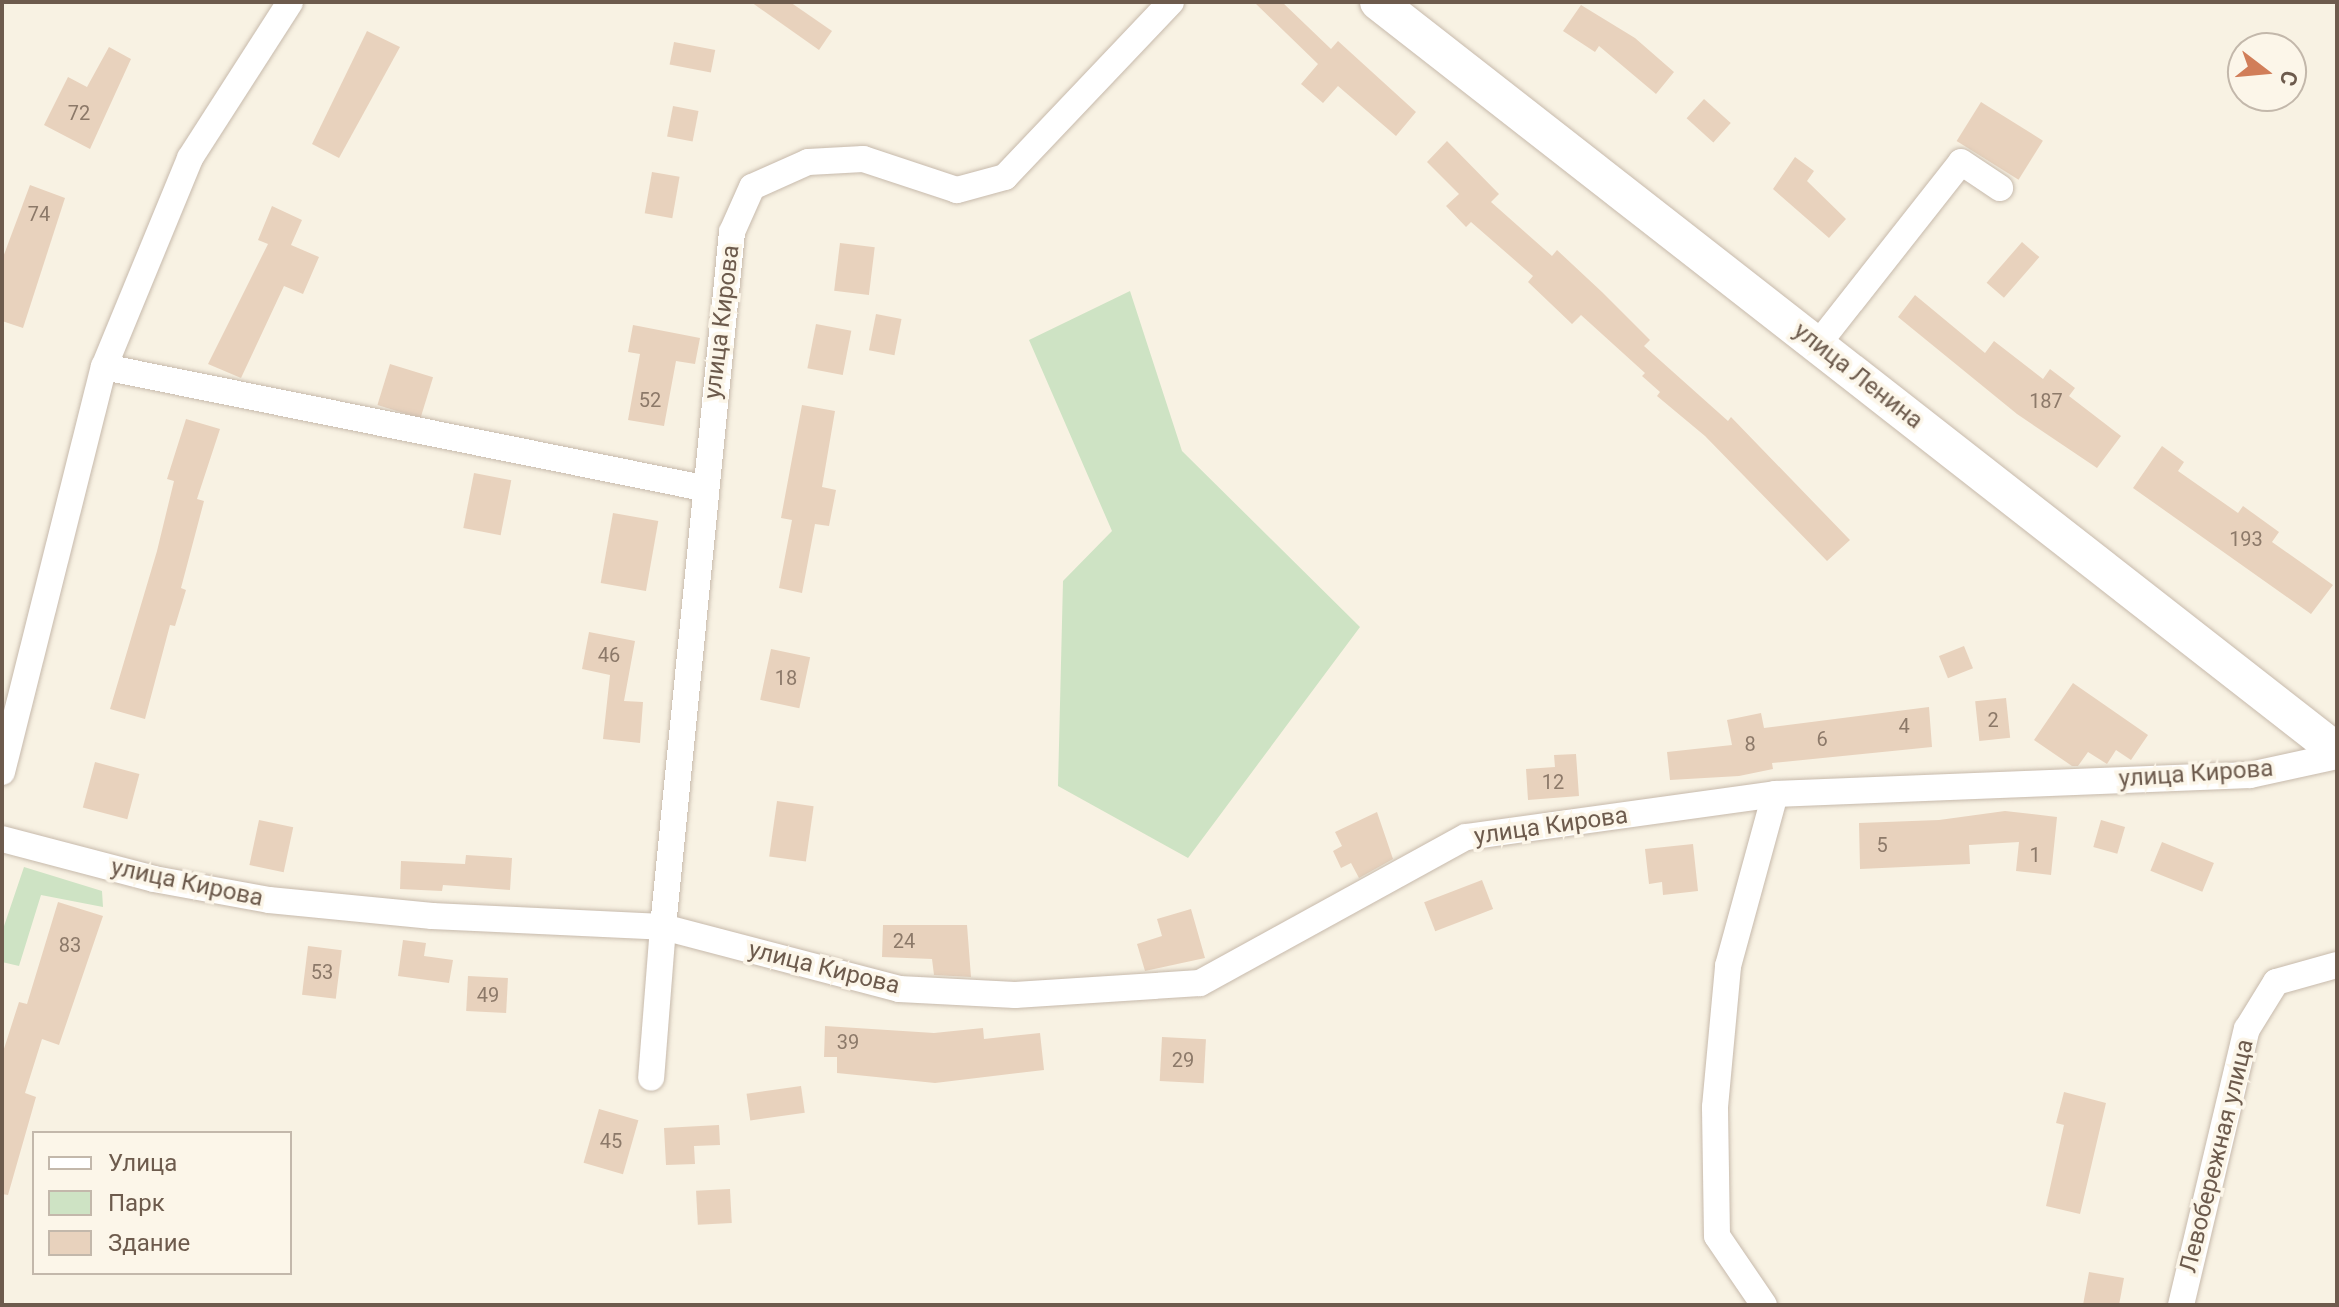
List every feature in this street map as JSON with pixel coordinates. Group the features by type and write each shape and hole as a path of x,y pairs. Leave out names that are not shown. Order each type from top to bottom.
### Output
{"main road":[{"name":"улица Ленина","path":"1378,2 2337,753"}],"street":[{"path":"2,772 104,367 190,158 290,2"},
{"name":"улица Кирова","path":"651,1078 703,488 732,232 752,187 808,162 863,159 957,190 1005,177 1171,2"},
{"path":"1818,344 1961,162 2000,188"},
{"path":"104,367 703,488"},
{"name":"улица Кирова","path":"2,839 154,879 269,900 432,916 663,927 899,989 1015,995 1200,983 1466,837 1775,794 2250,775 2337,753"},
{"path":"1764,1305 1717,1236 1715,1107 1728,966 1775,794"},
{"name":"Левобережная улица","path":"2181,1305 2247,1029 2276,982 2337,965"}],"green space":[{"path":"1130,291 1182,451 1360,627 1188,858 1058,786 1063,581 1112,531 1029,340"},
{"path":"24,867 102,891 103,907 41,895 19,966 2,962 2,932"}],"building":[{"path":"751,2 790,2 832,31 819,50"},
{"path":"1254,2 1282,2 1331,49 1338,41 1416,112 1396,136 1338,86 1323,103 1301,84 1318,64"},
{"path":"1581,5 1635,38 1674,72 1656,94 1599,46 1595,52 1563,31"},
{"path":"367,31 400,47 339,158 312,144"},
{"path":"674,42 715,50 711,73 670,65"},
{"path":"109,47 131,59 90,149 44,125 68,77 87,87"},
{"path":"1704,99 1731,123 1713,142 1687,118"},
{"path":"1981,102 2043,141 2019,180 1957,141"},
{"path":"673,106 699,111 693,141 667,136"},
{"path":"1447,141 1499,194 1491,202 1552,256 1557,250 1602,292 1650,340 1644,346 1728,421 1731,417 1850,540 1827,561 1705,436 1657,396 1660,392 1642,376 1645,373 1581,315 1572,324 1528,282 1533,276 1471,222 1466,227 1446,206 1459,194 1427,162"},
{"path":"1795,157 1814,171 1807,181 1846,219 1829,238 1773,189"},
{"path":"652,172 680,177 672,218 645,213"},
{"path":"30,185 65,198 23,328 2,321 2,260"},
{"path":"272,206 302,220 291,245 319,257 303,294 284,286 241,378 208,364 268,244 258,240"},
{"path":"2022,242 2039,257 2004,298 1987,283"},
{"path":"840,243 875,247 869,295 834,291"},
{"path":"1915,295 1985,353 1994,341 2043,379 2050,369 2075,388 2069,396 2121,436 2097,468 2017,414 1898,317"},
{"path":"876,314 902,319 894,355 869,350"},
{"path":"816,324 851,331 843,375 807,368"},
{"path":"633,325 700,338 695,364 676,361 664,426 628,420 640,354 628,352"},
{"path":"390,364 433,377 420,418 377,405"},
{"path":"802,405 835,411 822,487 836,490 829,526 815,524 802,593 779,588 792,520 781,518"},
{"path":"186,419 220,429 197,499 204,501 181,588 186,590 175,626 170,625 145,719 110,709 157,551 174,481 167,479"},
{"path":"2162,446 2184,462 2178,471 2238,513 2243,506 2279,532 2272,542 2333,585 2311,614 2133,488"},
{"path":"474,473 511,480 501,535 463,528"},
{"path":"613,513 658,521 646,591 601,583"},
{"path":"589,632 635,641 624,701 643,702 640,743 603,739 610,675 582,669"},
{"path":"1964,646 1973,668 1948,678 1939,656"},
{"path":"771,649 810,657 799,708 760,700"},
{"path":"2073,683 2148,735 2131,760 2116,750 2107,764 2088,752 2078,766 2072,766 2034,740"},
{"path":"2006,698 2010,738 1979,741 1975,701"},
{"path":"1929,707 1932,747 1772,763 1773,769 1739,776 1670,780 1667,752 1732,745 1727,720 1761,713 1764,728"},
{"path":"1576,754 1579,796 1528,800 1526,769 1555,767 1554,755"},
{"path":"95,762 139,774 127,819 83,807"},
{"path":"777,801 814,806 806,862 769,856"},
{"path":"2005,811 2057,817 2051,875 2016,871 2019,842 1969,845 1970,864 1860,869 1859,823 1939,820"},
{"path":"1377,812 1393,859 1359,878 1351,863 1341,868 1333,851 1342,846 1335,832"},
{"path":"259,820 293,827 284,872 249,865"},
{"path":"2101,820 2125,827 2117,854 2093,847"},
{"path":"2162,842 2214,863 2202,892 2150,871"},
{"path":"1693,844 1698,891 1663,895 1662,882 1649,884 1645,849"},
{"path":"466,855 512,858 510,890 443,885 442,891 400,889 401,861 465,864"},
{"path":"1482,880 1493,909 1435,931 1424,902"},
{"path":"58,902 103,916 59,1045 42,1039 25,1093 36,1097 8,1195 2,1194 2,1055 19,1002 27,1004"},
{"path":"1191,909 1205,958 1145,971 1137,944 1162,936 1157,919"},
{"path":"883,925 967,925 971,977 934,975 932,959 882,957"},
{"path":"403,940 426,943 424,956 453,960 449,983 398,976"},
{"path":"308,946 342,950 336,999 302,995"},
{"path":"468,976 508,978 506,1013 466,1011"},
{"path":"825,1026 934,1033 983,1028 984,1039 1040,1033 1044,1070 935,1083 837,1073 837,1057 824,1057"},
{"path":"1162,1037 1206,1039 1204,1083 1160,1081"},
{"path":"801,1086 805,1113 750,1120 747,1094"},
{"path":"2064,1092 2106,1103 2080,1214 2046,1206 2064,1125 2056,1123"},
{"path":"599,1109 638,1120 623,1174 584,1163"},
{"path":"719,1125 720,1145 694,1146 695,1164 666,1165 664,1128"},
{"path":"730,1189 732,1223 698,1225 696,1191"},
{"path":"2089,1272 2124,1278 2119,1305 2083,1305"}]}
